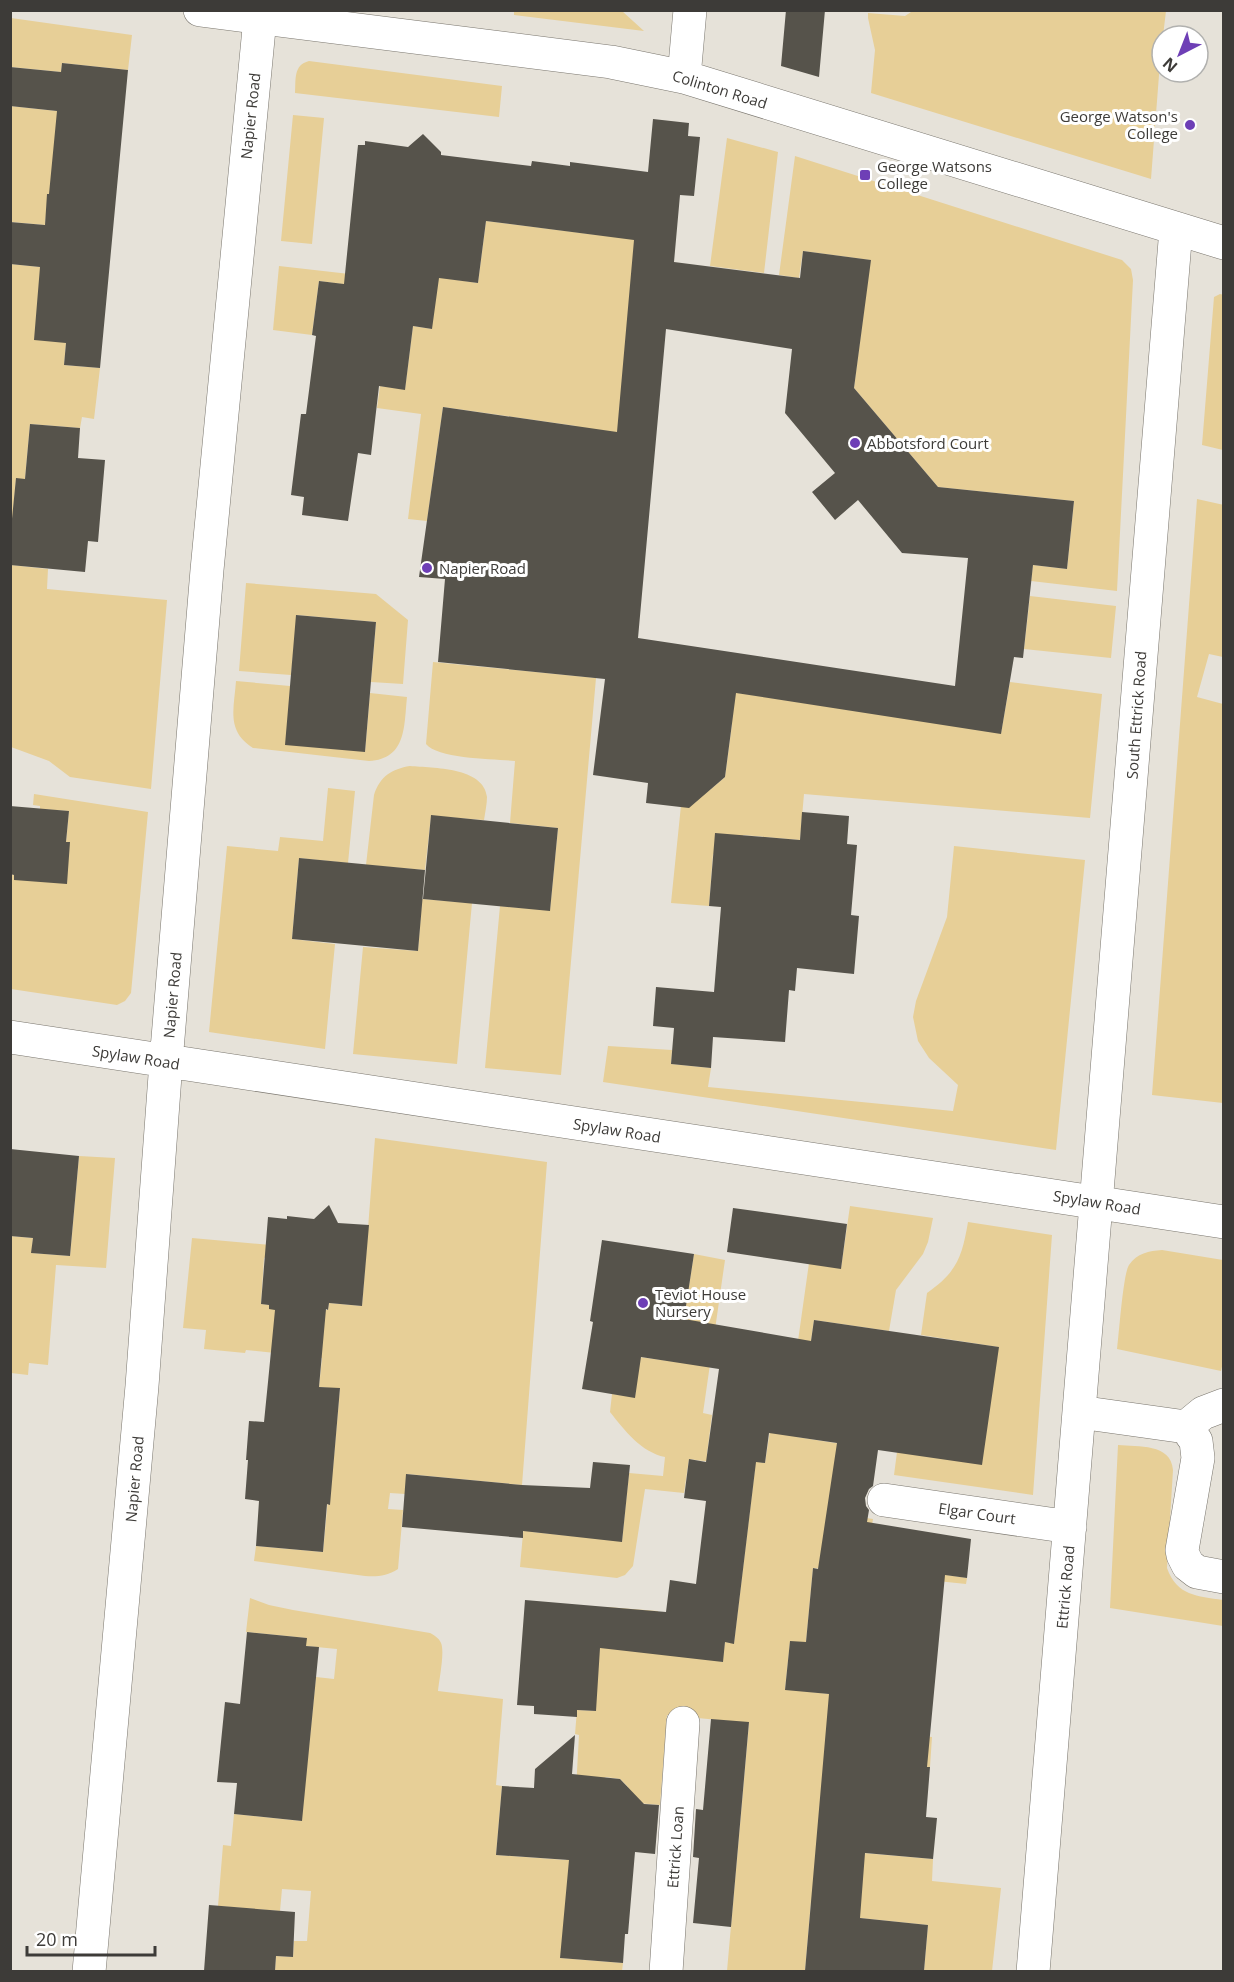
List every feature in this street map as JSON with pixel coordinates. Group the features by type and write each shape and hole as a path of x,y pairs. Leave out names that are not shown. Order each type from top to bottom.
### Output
{"street":[{"name":"Colinton Road","path":"200,10 610,62 684,76 1224,243"},
{"path":"684,76 690,10"},
{"name":"Napier Road","path":"89,1971 140,1422 166,1062 207,570 260,18"},
{"name":"South Ettrick Road","path":"1096,1202 1176,229"},
{"name":"Spylaw Road","path":"10,1037 1224,1221"},
{"name":"Ettrick Road","path":"1033,1971 1096,1202"},
{"path":"1186,1427 1203,1413 1224,1405"},
{"path":"1079,1412 1186,1427 1196,1441 1198,1458 1183,1555 1188,1565 1197,1572 1224,1577"},
{"name":"Elgar Court","path":"884,1500 1070,1527"},
{"name":"Ettrick Loan","path":"666,1971 683,1723"}],"shaded area":[{"path":"914,10 1166,11 1164,24 1150,24 1150,84 1158,84 1151,179 871,93 875,50 868,13 905,16"},
{"path":"514,11 622,11 644,31 514,15"},
{"path":"11,18 132,35 128,70 62,63 61,72 11,67"},
{"path":"309,61 502,86 499,117 295,93 298,69"},
{"path":"10,106 57,111 115,200 48,194 45,225 11,222"},
{"path":"293,115 324,118 312,244 281,241"},
{"path":"727,138 778,152 764,273 710,266"},
{"path":"795,156 1122,260 1131,269 1133,280 1117,591 1031,581 1033,565 1067,569 1074,501 938,487 854,388 870,260 803,251 799,278 779,275"},
{"path":"486,221 598,235 636,225 607,558 576,426 443,407 427,521 408,519 421,414 377,408 380,386 405,389 413,326 432,329 417,294 319,281 312,335 273,330 279,266 420,282 428,225 451,279 478,283"},
{"path":"10,264 40,267 66,343 64,365 100,368 94,419 82,417 80,428 30,424 25,479 16,479 13,513 20,535 10,534"},
{"path":"1224,295 1223,450 1202,445 1214,297"},
{"path":"1197,499 1224,505 1223,657 1209,654 1197,697 1223,704 1223,1103 1152,1095"},
{"path":"11,565 48,569 47,589 167,600 151,789 70,777 49,761 11,747"},
{"path":"246,583 376,594 408,620 403,684 371,682 376,622 297,615 291,675 239,671"},
{"path":"1030,596 1116,606 1111,658 1024,649"},
{"path":"433,662 596,678 561,1075 485,1068 500,906 550,910 558,828 510,823 515,761 442,753 426,744"},
{"path":"236,681 290,686 365,752 370,693 407,697 401,739 391,754 369,761 253,748 244,741 235,727 233,710"},
{"path":"1010,682 1102,694 1090,818 804,794 800,840 743,835 741,856 713,854 709,906 671,903 683,786 710,790 725,777 732,724 726,691 1001,733"},
{"path":"410,766 456,771 477,780 484,787 487,797 484,820 431,816 425,870 366,865 374,795 377,788 388,774"},
{"path":"328,788 355,791 348,863 299,858 292,939 335,944 325,1049 209,1032 227,846 278,851 280,837 323,841"},
{"path":"34,794 148,812 131,993 125,1001 117,1005 11,989 10,874 14,875 66,842 69,811 40,809 40,806 33,805"},
{"path":"954,846 1085,860 1056,1150 603,1082 608,1046 672,1050 671,1064 711,1068 708,1087 953,1111 958,1085 929,1058 918,1041 913,1017 916,1001 947,917"},
{"path":"422,899 472,903 457,1064 353,1054 363,947 418,951"},
{"path":"375,1138 547,1162 522,1485 407,1474 405,1494 390,1493 388,1509 403,1510 398,1569 386,1575 365,1576 254,1561 256,1546 323,1552 340,1389 319,1387 322,1358 246,1350 245,1353 204,1349 206,1330 183,1328 192,1238 282,1246 264,1258 261,1304 328,1310 329,1303 362,1306"},
{"path":"79,1156 115,1158 106,1268 56,1265 48,1365 29,1363 28,1375 11,1373 10,1236 33,1238 32,1253 70,1256"},
{"path":"850,1206 933,1218 923,1254 896,1290 889,1331 814,1320 797,1437 867,1448 827,1512 873,1519 866,1563 967,1578 966,1584 813,1568 806,1642 790,1642 785,1689 838,1695 835,1729 932,1737 930,1767 816,1849 933,1859 932,1881 1001,1888 992,1971 924,1971 928,1925 860,1918 811,1901 805,1971 727,1971 749,1723 667,1715 660,1805 626,1802 628,1787 620,1779 606,1777 597,1783 560,1958 623,1963 622,1971 275,1971 276,1956 293,1957 294,1941 307,1941 311,1891 282,1889 280,1911 218,1906 223,1845 231,1846 234,1814 301,1821 316,1677 334,1679 337,1649 306,1646 306,1638 246,1632 250,1598 269,1605 430,1633 436,1637 442,1647 438,1691 503,1699 496,1785 502,1786 496,1855 566,1860 571,1790 576,1790 579,1735 575,1734 577,1710 596,1711 580,1680 604,1632 607,1607 658,1611 656,1633 722,1662 725,1642 734,1643 755,1468 689,1459 684,1493 645,1489 633,1566 625,1575 617,1578 520,1567 527,1489 536,1490 532,1532 622,1541 629,1473 663,1476 665,1457 641,1446 610,1412 612,1394 635,1397 639,1357 677,1362 694,1254 725,1260 703,1413 712,1415 707,1454 765,1463 771,1424 786,1426 809,1263 841,1268"},
{"path":"968,1222 1052,1235 1033,1495 894,1475 897,1452 998,1347 921,1335 927,1293 952,1271 963,1245"},
{"path":"1162,1250 1223,1260 1224,1358 1221,1371 1117,1349 1123,1292 1129,1265 1144,1253"},
{"path":"1118,1445 1152,1448 1166,1455 1171,1461 1173,1470 1167,1568 1176,1584 1189,1593 1223,1600 1223,1626 1110,1608"}],"building":[{"path":"786,10 825,10 819,77 781,66"},
{"path":"62,63 128,70 100,368 64,365 66,343 34,340 40,267 10,264 10,222 45,225 57,111 10,106 10,67 61,72"},
{"path":"653,119 689,123 688,136 700,137 694,196 680,195 674,262 800,278 803,251 871,260 854,388 938,487 1074,501 1067,569 1033,565 1023,658 1014,657 1001,734 736,693 725,777 689,808 646,803 648,783 593,775 605,679 438,662 445,579 419,577 443,407 617,432 634,240 486,221 478,283 439,278 432,329 413,326 405,390 379,386 371,455 358,453 348,521 302,515 304,497 291,495 301,414 306,414 316,336 312,335 319,281 344,284 358,145 365,145 365,141 408,147 423,134 441,152 441,155 531,166 532,161 570,166 570,162 648,172","holes":["666,329 792,349 785,413 835,473 812,492 835,520 858,500 902,553 968,558 955,686 638,638"]},
{"path":"30,424 80,428 78,458 105,460 98,542 88,541 85,572 10,565 16,478 25,479"},
{"path":"296,615 376,622 365,752 285,745"},
{"path":"10,806 69,811 66,842 70,842 67,884 14,880 14,875 10,874"},
{"path":"802,812 849,816 847,844 857,845 851,915 859,916 854,974 797,968 795,991 789,990 785,1042 713,1037 711,1068 671,1064 674,1028 653,1026 656,987 714,992 721,907 709,906 715,833 800,840"},
{"path":"431,815 558,828 550,911 423,899"},
{"path":"299,858 425,870 418,951 292,939"},
{"path":"10,1149 79,1156 70,1256 31,1253 33,1238 10,1236"},
{"path":"329,1205 338,1223 369,1225 362,1306 329,1303 328,1310 326,1309 319,1387 340,1388 330,1505 327,1504 323,1552 256,1546 259,1501 245,1499 248,1460 246,1460 249,1421 264,1422 275,1310 269,1309 269,1305 261,1304 268,1217 287,1219 287,1216 314,1219"},
{"path":"733,1208 847,1224 841,1269 727,1252"},
{"path":"602,1240 694,1254 684,1319 811,1341 814,1320 999,1347 982,1465 878,1450 873,1486 865,1498 869,1510 867,1522 971,1539 967,1578 945,1575 927,1767 930,1767 926,1817 937,1818 933,1859 865,1853 860,1918 928,1925 924,1971 805,1971 829,1694 785,1690 790,1641 806,1642 813,1568 818,1569 837,1443 769,1433 765,1463 756,1462 734,1644 725,1642 723,1662 600,1648 596,1711 577,1710 577,1717 534,1714 534,1706 517,1705 525,1600 666,1612 670,1580 696,1584 706,1501 684,1498 689,1459 706,1462 719,1369 641,1357 635,1398 582,1389 593,1322 590,1321"},
{"path":"593,1462 630,1465 622,1542 523,1531 523,1538 402,1527 406,1474 522,1485 590,1488"},
{"path":"247,1632 307,1638 306,1646 319,1647 302,1821 234,1814 237,1783 217,1782 225,1702 240,1704"},
{"path":"711,1719 749,1722 731,1927 693,1923 699,1858 693,1857 696,1809 703,1810"},
{"path":"575,1735 572,1774 620,1779 644,1804 659,1805 655,1854 635,1852 628,1934 625,1934 623,1963 560,1958 569,1860 496,1855 502,1786 534,1788 535,1769"},
{"path":"209,1905 295,1912 293,1957 276,1956 275,1971 204,1971"}],"place":[{"name":"George Watson's College","path":"1190,125"},
{"name":"George Watsons College","path":"865,175"},
{"name":"Abbotsford Court","path":"855,443"},
{"name":"Napier Road","path":"427,568"},
{"name":"Teviot House Nursery","path":"643,1303"}]}
